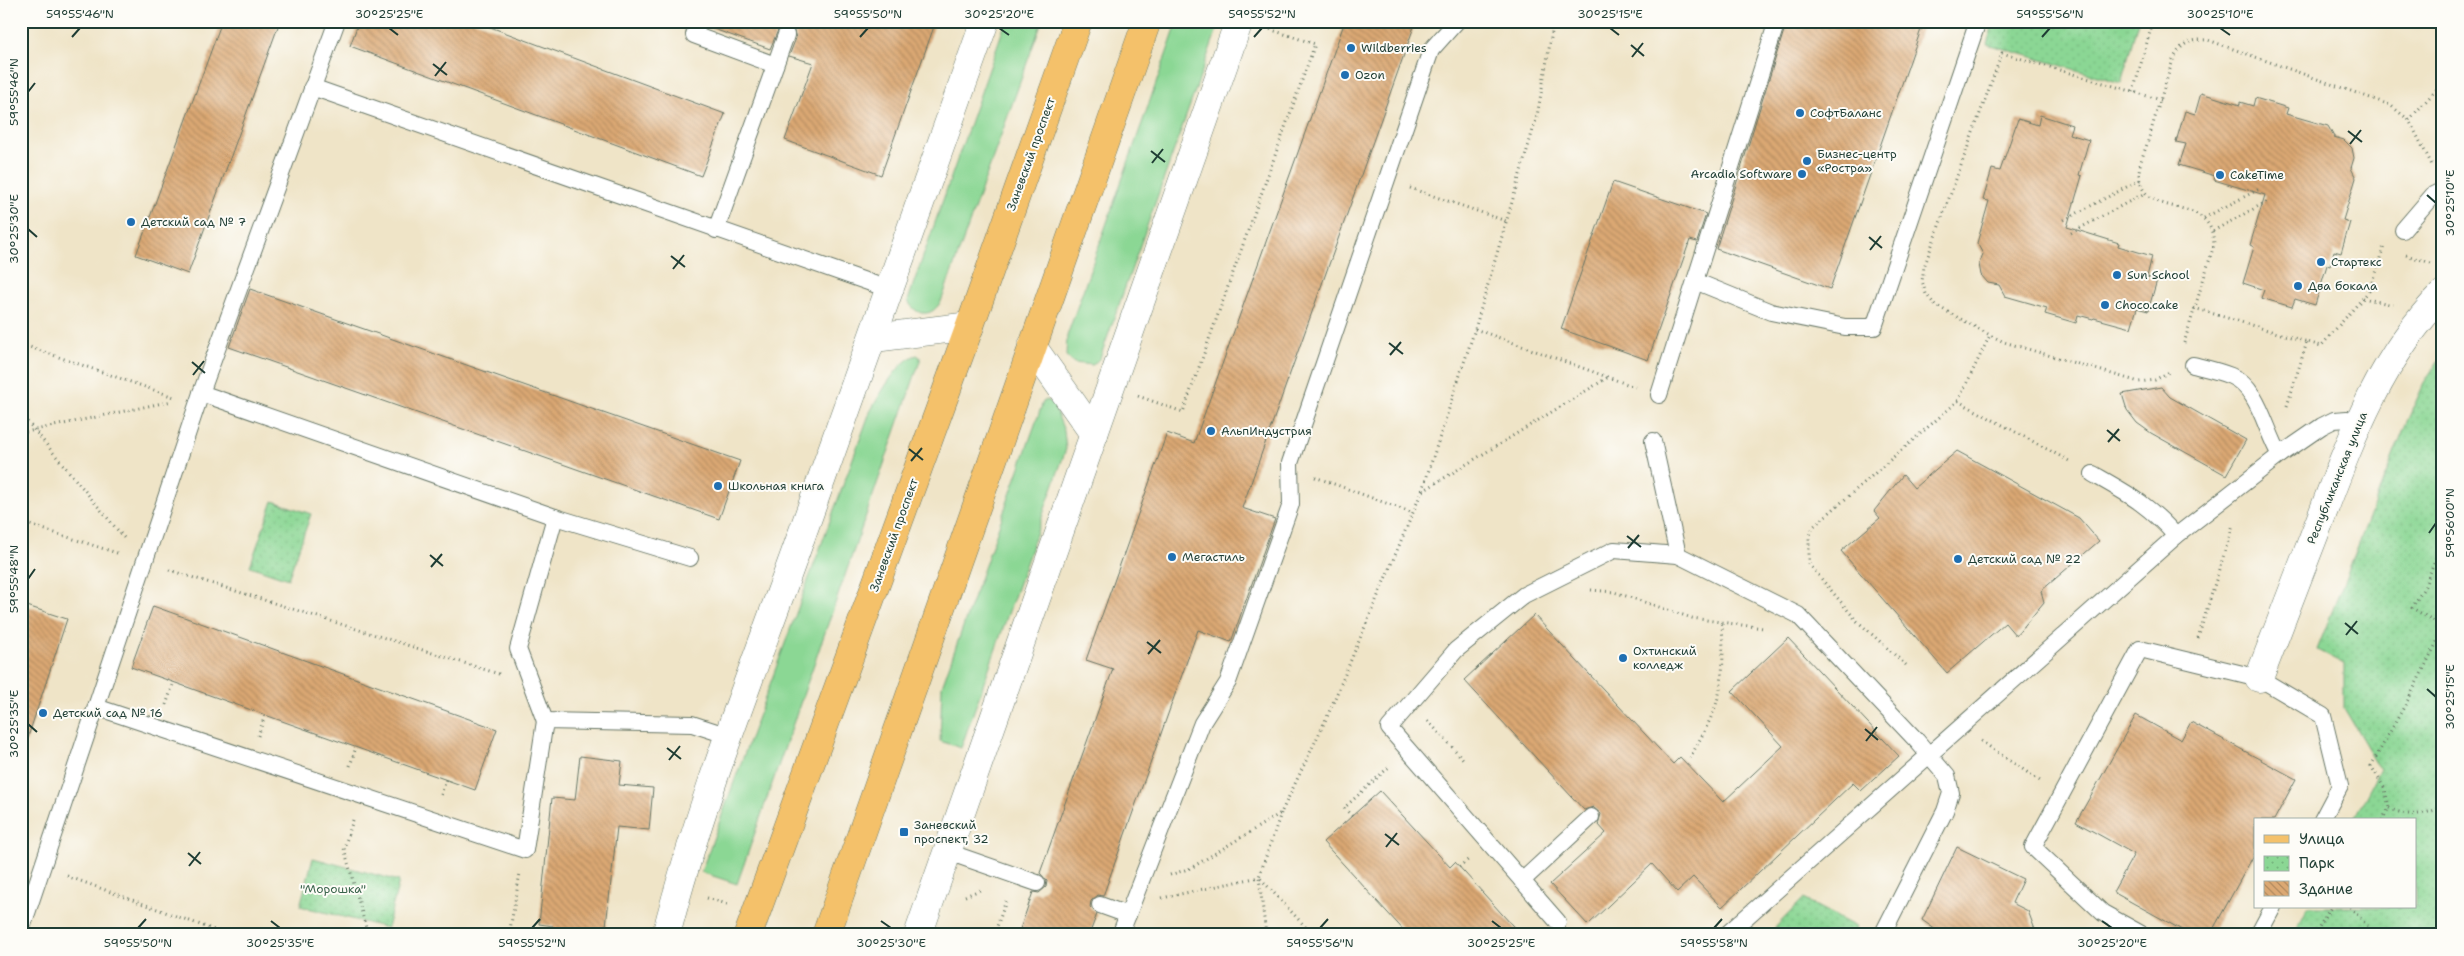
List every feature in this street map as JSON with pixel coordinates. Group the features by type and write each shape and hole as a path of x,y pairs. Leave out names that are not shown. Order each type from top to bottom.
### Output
{"main road":[{"name":"Заневский проспект","path":"748,935 970,326 1078,21"},
{"path":"826,935 1147,21"}],"street":[{"path":"666,935 678,888 729,736 874,338 985,21"},
{"path":"918,935 1094,434 1250,24"},
{"name":"Республиканская улица","path":"2260,678 2358,422 2388,366 2428,310 2443,294"},
{"path":"874,338 970,326"},
{"path":"1032,346 1094,434"}],"lane":[{"path":"21,931 201,393 337,21"},
{"path":"699,21 694,35 775,65"},
{"path":"1120,935 1202,722 1228,682 1291,504 1290,463 1431,50 1457,21"},
{"path":"1659,395 1778,21"},
{"path":"1695,281 1771,312 1845,327 1874,327 1978,21"},
{"path":"716,230 786,35"},
{"path":"312,87 891,290"},
{"path":"2403,230 2433,195 2443,190"},
{"path":"2193,365 2232,376 2249,390 2271,440 2280,455"},
{"path":"201,393 555,517 690,558"},
{"path":"1726,935 2176,536 2280,455 2334,420 2347,419 2358,422"},
{"path":"1653,441 1678,555"},
{"path":"2094,474 2140,500 2156,513 2176,536"},
{"path":"96,706 524,850 545,720 518,649 555,517"},
{"path":"1558,922 1389,728 1456,650 1524,595 1614,550 1678,555 1798,615 1947,776 1951,793 1945,811 1882,935"},
{"path":"2143,935 2103,913 2033,847 2140,649 2260,678 2323,716 2340,786 2323,818"},
{"path":"545,720 692,724 729,736"},
{"path":"1522,881 1591,817"},
{"path":"948,852 1037,883"},
{"path":"1100,905 1130,910"},
{"path":"2258,935 2272,908"}],"path":[{"path":"1266,935 1259,878 1281,813 1327,717 1422,491 1475,330 1536,116 1554,21"},
{"path":"2133,92 2153,21"},
{"path":"1188,396 1315,44 1250,24"},
{"path":"2181,352 2214,245 2213,231 2204,218 2156,202 2145,193 2139,171 2172,60 2180,47 2193,40 2208,40 2390,105 2409,120 2434,169"},
{"path":"2161,100 2002,53 1924,267 1922,281 1926,294 1936,305 2004,342 2139,382 2155,380 2169,372 2174,366"},
{"path":"2409,120 2436,90 2443,87"},
{"path":"1387,180 1506,221"},
{"path":"2064,220 2140,180"},
{"path":"2204,218 2261,188"},
{"path":"2071,233 2145,193"},
{"path":"2213,231 2268,201"},
{"path":"2194,308 2321,346 2368,291 2382,248 2403,230"},
{"path":"2363,298 2394,306"},
{"path":"1475,330 1659,395"},
{"path":"1906,665 1856,620 1817,575 1809,564 1809,538 1813,527 1958,401 1990,335"},
{"path":"2271,440 2283,418 2307,342"},
{"path":"21,344 181,399 32,429 21,433"},
{"path":"1422,491 1607,378"},
{"path":"1958,401 2094,474"},
{"path":"21,414 144,562"},
{"path":"1290,468 1413,513"},
{"path":"2191,661 2247,482"},
{"path":"21,522 531,684"},
{"path":"2443,539 2425,586 2412,608 2443,626"},
{"path":"1588,590 1614,592 1692,618 1765,628"},
{"path":"1690,758 1706,727 1720,691 1723,656 1722,622"},
{"path":"2383,818 2389,808 2385,788 2371,766 2409,698 2443,630"},
{"path":"1426,718 1465,761"},
{"path":"1960,726 2061,795"},
{"path":"1352,816 1344,808 1408,750"},
{"path":"361,796 344,848 368,935"},
{"path":"2389,808 2401,814 2414,816 2443,807"},
{"path":"1139,886 1191,868 1281,813"},
{"path":"509,935 524,850"},
{"path":"43,867 228,935"},
{"path":"994,935 1015,876"},
{"path":"1130,910 1259,878"},
{"path":"1259,878 1313,935"},
{"path":"2314,935 2329,908"},
{"path":"2351,908 2376,935"}],"green space":[{"path":"1006,21 1042,21 942,299 935,309 930,312 921,313 912,307 908,301"},
{"path":"1178,21 1220,21 1100,358 1093,365 1074,363 1066,356 1067,336"},
{"path":"1994,21 2138,21 2121,83 1987,44"},
{"path":"2443,354 2443,935 2293,935 2306,908 2416,908 2416,818 2354,818 2380,769 2344,708 2344,664 2317,650 2405,426 2426,379"},
{"path":"917,355 920,357 920,361 737,884 701,872 870,412 884,388 903,363"},
{"path":"1046,400 1053,403 1064,431 1066,449 961,748 940,741 942,686 1043,402"},
{"path":"273,501 311,514 288,579 250,566"},
{"name":"\"Морошка\"","path":"313,858 399,881 387,928 300,906"},
{"path":"1803,899 1856,927 1852,935 1768,935"}],"building":[{"path":"222,21 280,21 188,274 136,255"},
{"path":"359,21 474,21 725,114 701,176 350,46"},
{"path":"709,21 936,21 881,175 785,140 813,63 789,56 796,38 793,28 785,25 779,28 770,49 708,27"},
{"path":"1345,21 1416,21 1242,508 1275,519 1231,642 1198,630 1103,896 1098,895 1091,901 1090,907 1097,914 1089,935 1018,935 1033,892 1039,893 1046,887 1047,881 1040,873 1113,669 1086,660 1167,433 1194,443"},
{"name":"Бизнес-центр «Ростра»","path":"1787,21 1924,21 1830,289 1716,249"},
{"path":"2201,93 2240,105 2240,102 2253,106 2255,98 2288,108 2286,114 2328,126 2334,137 2344,140 2352,148 2354,158 2351,168 2356,178 2343,220 2350,222 2341,253 2334,251 2330,266 2327,265 2315,305 2295,299 2292,307 2261,298 2264,290 2243,283 2254,247 2250,245 2265,195 2214,180 2215,176 2179,165 2186,144 2176,142 2185,111 2195,114"},
{"path":"2040,115 2072,125 2069,134 2089,140 2079,175 2082,176 2067,227 2119,243 2118,246 2152,256 2147,277 2157,280 2148,311 2137,308 2131,328 2078,315 2076,323 2045,314 2047,308 2005,296 1999,285 1988,283 1981,275 1979,264 1983,254 1977,243 1989,201 1983,200 1992,169 2000,171 2018,119 2038,125"},
{"path":"1613,182 1706,214 1697,242 1690,240 1648,360 1561,329"},
{"path":"250,289 740,461 719,519 229,347"},
{"path":"2161,387 2170,397 2246,440 2226,475 2151,433 2137,423 2127,410 2122,394"},
{"path":"1957,451 2079,518 2099,541 2041,591 2044,602 2016,636 2005,623 1947,673 1841,551 1880,518 1874,511 1903,475 1914,488"},
{"path":"21,604 67,619 26,743 21,742"},
{"path":"153,606 497,729 475,790 131,667"},
{"path":"1534,615 1673,764 1680,757 1723,802 1783,746 1732,691 1788,638 1899,756 1861,791 1853,783 1722,907 1693,877 1677,892 1652,864 1588,925 1550,884 1606,833 1598,824 1601,814 1593,807 1584,810 1464,680"},
{"path":"2136,715 2181,740 2191,722 2296,779 2275,818 2254,818 2254,855 2210,935 2191,935 2113,892 2134,854 2076,822"},
{"path":"580,756 622,761 619,785 653,788 649,830 617,827 605,935 552,935 553,926 539,924 552,798 575,800"},
{"path":"1380,791 1450,867 1455,862 1521,935 1408,935 1323,842"},
{"path":"1957,847 2023,879 2012,903 2028,911 2037,935 1943,935 1922,920"}],"place":[{"name":"Wildberries","path":"1351,48"},
{"name":"Ozon","path":"1345,75"},
{"name":"СофтБаланс","path":"1800,113"},
{"name":"Бизнес-центр «Ростра»","path":"1807,161"},
{"name":"Arcadia Software","path":"1802,174"},
{"name":"CakeTime","path":"2220,175"},
{"name":"Детский сад № 7","path":"131,222"},
{"name":"Стартекс","path":"2321,262"},
{"name":"Sun School","path":"2117,275"},
{"name":"Два бокала","path":"2298,286"},
{"name":"Choco.cake","path":"2105,305"},
{"name":"АльпИндустрия","path":"1211,431"},
{"name":"Школьная книга","path":"718,486"},
{"name":"Мегастиль","path":"1172,557"},
{"name":"Детский сад № 22","path":"1958,559"},
{"name":"Охтинский колледж","path":"1623,658"},
{"name":"Детский сад № 16","path":"43,713"},
{"name":"Заневский проспект, 32","path":"904,832"}]}
